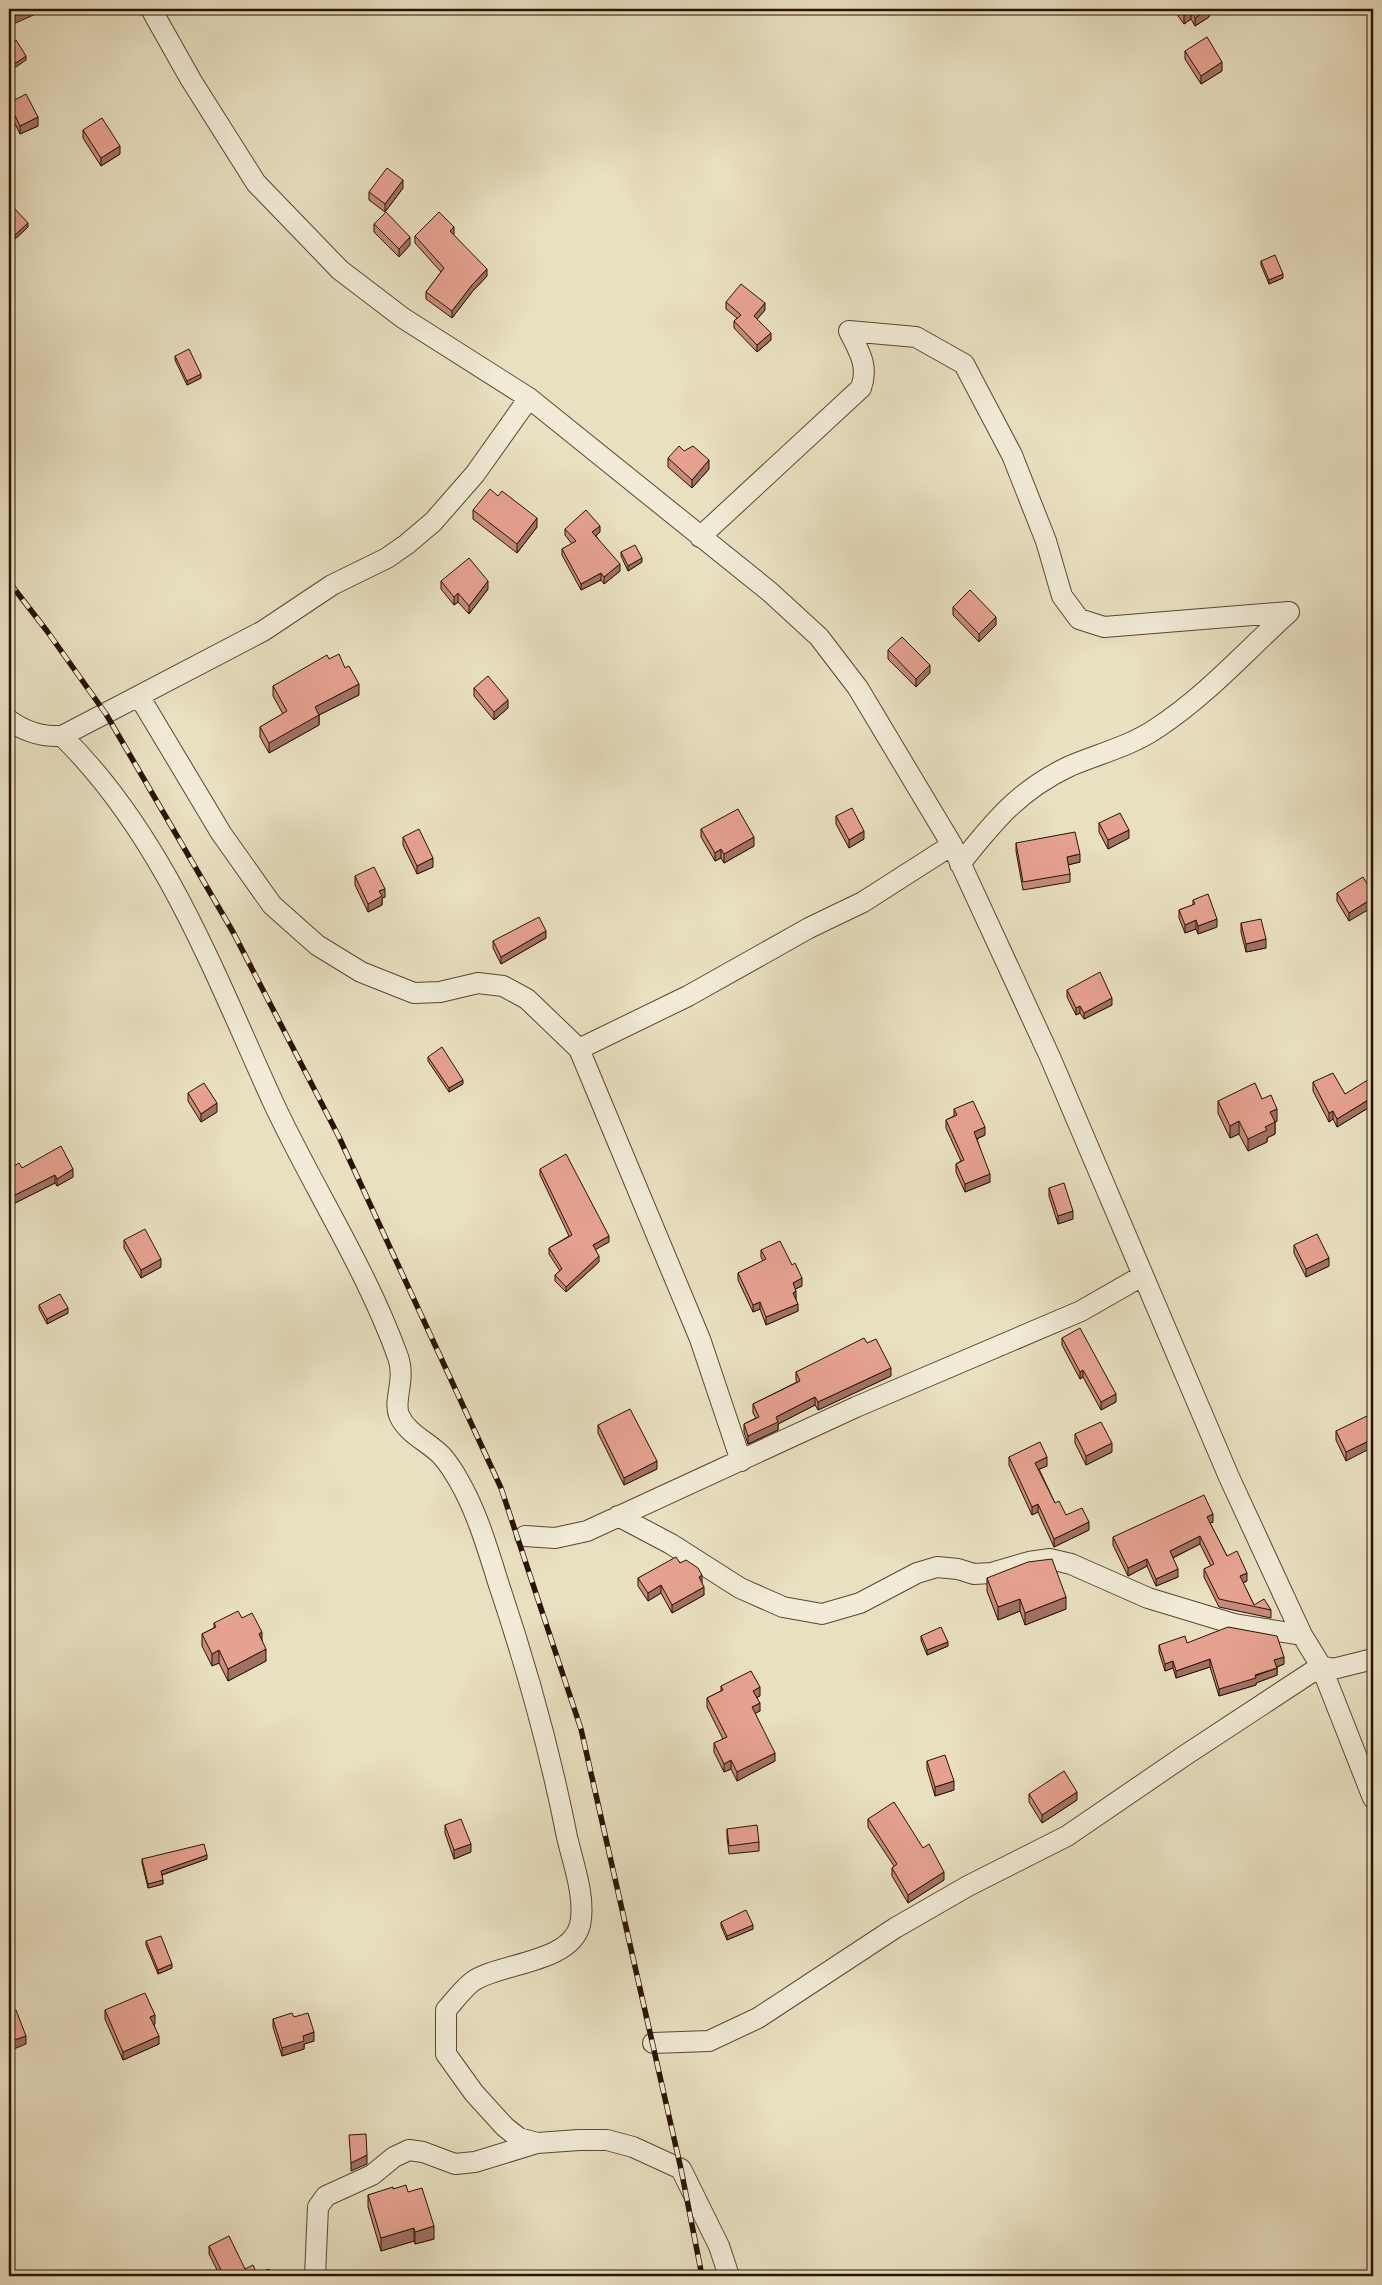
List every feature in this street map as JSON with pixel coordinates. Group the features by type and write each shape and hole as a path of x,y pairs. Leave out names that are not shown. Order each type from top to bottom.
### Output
{"street":[{"path":"151,9 191,80 256,183 340,270 403,318 529,398 770,592 819,637 858,688 884,728 952,845 1050,1057 1229,1477 1302,1635 1321,1666 1373,1798"},
{"path":"700,537 862,388 866,375 863,358 849,331 916,337 964,364 1012,455 1046,541 1062,596 1079,619 1104,627 1288,612 1189,704 1156,729 1068,767 1026,791 996,818 960,864"},
{"path":"9,720 23,730 50,737 62,736 263,631 332,585 387,558 433,522 475,474 529,398"},
{"path":"139,696 221,833 266,896 272,904 317,945 361,972 414,993 440,992 478,983 503,986 527,999 579,1049 700,1339 741,1461"},
{"path":"62,736 104,780 140,829 165,873 274,1103 356,1262 382,1318 401,1368 402,1376 397,1405 398,1414 412,1432 441,1455 459,1481 491,1561 522,1653 546,1739 580,1898 580,1926 569,1944 539,1959 473,1980 446,2010 446,2054 474,2093 505,2127 519,2138 537,2143"},
{"path":"579,1049 688,996 809,928 863,902 952,845"},
{"path":"525,1536 555,1538 586,1531 856,1407 1081,1311 1142,1276"},
{"path":"618,1516 671,1544 740,1588 784,1607 822,1614 860,1603 917,1574 937,1567 958,1569 974,1574 991,1573 1050,1559 1071,1564 1148,1598 1234,1624 1302,1635"},
{"path":"653,2043 709,2041 758,2018 895,1928 968,1886 1067,1836 1321,1666 1333,1669 1373,1659"},
{"path":"315,2276 318,2207 326,2196 372,2175 394,2157 409,2150 423,2152 455,2164 475,2162 537,2143 607,2140 633,2147 681,2169 719,2246 729,2276"}],"building":[{"path":"9,9 30,9 9,18"},
{"path":"1179,9 1209,9 1195,18 1191,11 1184,16"},
{"path":"1207,37 1222,62 1201,76 1185,51"},
{"path":"16,40 26,56 10,67 9,45"},
{"path":"26,94 38,117 20,126 9,103"},
{"path":"102,118 120,146 101,158 83,130"},
{"path":"387,168 403,180 385,204 369,192"},
{"path":"15,209 28,223 15,235 9,228 9,214"},
{"path":"386,212 410,237 399,249 374,224"},
{"path":"439,212 454,227 450,231 487,269 452,311 426,292 444,268 415,236"},
{"path":"1275,255 1283,274 1269,280 1261,261"},
{"path":"741,284 765,303 754,316 771,333 757,345 734,321 741,315 726,302"},
{"path":"189,349 201,374 187,381 175,356"},
{"path":"679,446 684,451 693,446 709,460 692,480 668,458"},
{"path":"490,489 498,496 502,491 537,518 517,544 473,510"},
{"path":"586,510 600,526 592,532 620,564 604,577 601,573 581,584 562,549 576,541 565,529"},
{"path":"635,545 642,558 628,566 621,552"},
{"path":"469,558 488,581 469,606 458,593 454,597 441,581"},
{"path":"970,590 996,617 979,634 953,607"},
{"path":"902,637 930,665 916,679 888,650"},
{"path":"339,654 345,668 349,666 359,684 315,707 319,715 269,743 260,727 287,711 273,686 327,655 329,659"},
{"path":"488,676 508,700 494,712 474,688"},
{"path":"852,808 864,831 849,840 836,816"},
{"path":"738,809 754,837 724,854 721,849 715,853 701,829"},
{"path":"1120,813 1129,830 1108,840 1099,823"},
{"path":"419,829 433,858 417,866 403,837"},
{"path":"1075,832 1080,854 1067,857 1070,874 1023,882 1016,843"},
{"path":"374,867 385,889 379,891 382,896 368,904 355,876"},
{"path":"1363,877 1373,894 1373,898 1349,913 1337,893"},
{"path":"1208,894 1217,919 1198,926 1196,920 1185,925 1179,910 1195,904 1193,900"},
{"path":"539,917 546,931 501,957 493,941"},
{"path":"1261,919 1266,939 1246,944 1241,923"},
{"path":"1100,972 1112,998 1084,1013 1080,1006 1076,1008 1067,990"},
{"path":"442,1047 463,1080 449,1088 428,1057"},
{"path":"1333,1073 1345,1094 1371,1078 1373,1082 1373,1097 1337,1119 1333,1111 1329,1113 1313,1082"},
{"path":"204,1083 217,1103 201,1114 188,1093"},
{"path":"1255,1083 1262,1099 1271,1095 1277,1109 1270,1112 1275,1122 1265,1127 1267,1130 1248,1139 1239,1121 1230,1126 1218,1101"},
{"path":"973,1101 985,1127 974,1132 990,1174 965,1184 956,1164 964,1160 946,1120 957,1115 954,1109"},
{"path":"61,1146 73,1169 57,1179 55,1175 11,1197 9,1193 9,1154 14,1166 19,1163 22,1168"},
{"path":"566,1154 609,1236 593,1245 599,1256 566,1287 555,1275 562,1269 549,1248 572,1235 540,1169"},
{"path":"1064,1183 1073,1211 1058,1216 1049,1188"},
{"path":"145,1229 161,1259 141,1270 124,1240"},
{"path":"1317,1234 1329,1258 1306,1269 1294,1245"},
{"path":"780,1241 792,1265 795,1263 802,1278 793,1283 796,1291 793,1293 798,1304 766,1317 760,1302 753,1305 738,1273 766,1259 761,1250"},
{"path":"60,1294 68,1308 47,1319 39,1305"},
{"path":"1080,1328 1116,1394 1101,1402 1083,1370 1080,1372 1062,1338"},
{"path":"864,1338 867,1343 876,1339 891,1368 818,1402 815,1397 776,1417 778,1422 748,1436 744,1424 759,1417 753,1404 800,1381 796,1372"},
{"path":"630,1409 657,1461 624,1478 598,1425"},
{"path":"1369,1415 1373,1423 1373,1439 1346,1452 1336,1431"},
{"path":"1101,1422 1112,1443 1086,1456 1075,1434"},
{"path":"1040,1442 1047,1457 1035,1463 1055,1503 1059,1501 1066,1515 1082,1508 1089,1522 1054,1539 1038,1504 1032,1507 1009,1457"},
{"path":"1204,1495 1213,1514 1207,1517 1227,1556 1237,1551 1247,1573 1240,1576 1254,1605 1264,1599 1271,1610 1219,1599 1204,1569 1214,1564 1200,1536 1170,1551 1178,1569 1156,1579 1147,1559 1128,1568 1113,1537"},
{"path":"676,1557 680,1563 686,1560 698,1568 702,1575 699,1577 704,1587 672,1605 661,1585 648,1593 638,1578"},
{"path":"1052,1559 1066,1597 1025,1613 1020,1599 998,1607 987,1578 1028,1562"},
{"path":"238,1611 242,1618 252,1613 262,1632 259,1634 266,1649 228,1669 219,1650 212,1654 202,1634 216,1627 214,1623"},
{"path":"941,1627 948,1642 927,1650 921,1636"},
{"path":"1228,1627 1277,1636 1284,1657 1274,1660 1277,1668 1255,1675 1256,1678 1219,1689 1210,1659 1176,1671 1173,1661 1165,1664 1159,1645 1185,1636 1187,1643"},
{"path":"751,1671 760,1687 753,1691 760,1703 752,1707 775,1753 737,1772 731,1760 724,1764 714,1743 727,1737 707,1698 723,1690 721,1686"},
{"path":"945,1755 954,1781 935,1787 927,1761"},
{"path":"1064,1771 1077,1792 1042,1815 1029,1794"},
{"path":"894,1802 923,1848 929,1844 944,1872 908,1895 892,1868 897,1864 868,1819"},
{"path":"461,1819 471,1844 454,1850 445,1825"},
{"path":"757,1825 759,1842 729,1846 727,1829"},
{"path":"204,1844 207,1855 161,1871 163,1880 148,1884 142,1859"},
{"path":"746,1910 753,1925 727,1936 721,1922"},
{"path":"161,1936 172,1964 158,1970 146,1941"},
{"path":"145,1993 155,2015 150,2017 159,2036 123,2052 105,2010"},
{"path":"16,2010 26,2036 9,2042 9,2012"},
{"path":"292,2013 294,2017 308,2013 314,2032 303,2036 304,2041 282,2048 273,2019"},
{"path":"366,2134 367,2155 351,2163 349,2135"},
{"path":"406,2185 408,2192 422,2188 434,2226 415,2232 414,2228 381,2238 368,2195"},
{"path":"229,2236 245,2269 253,2265 257,2274 269,2269 272,2276 230,2276 228,2271 223,2274 209,2246"}],"railway":[{"path":"9,582 47,631 106,714 233,932 339,1137 501,1488 581,1729 681,2169 702,2276"}]}
